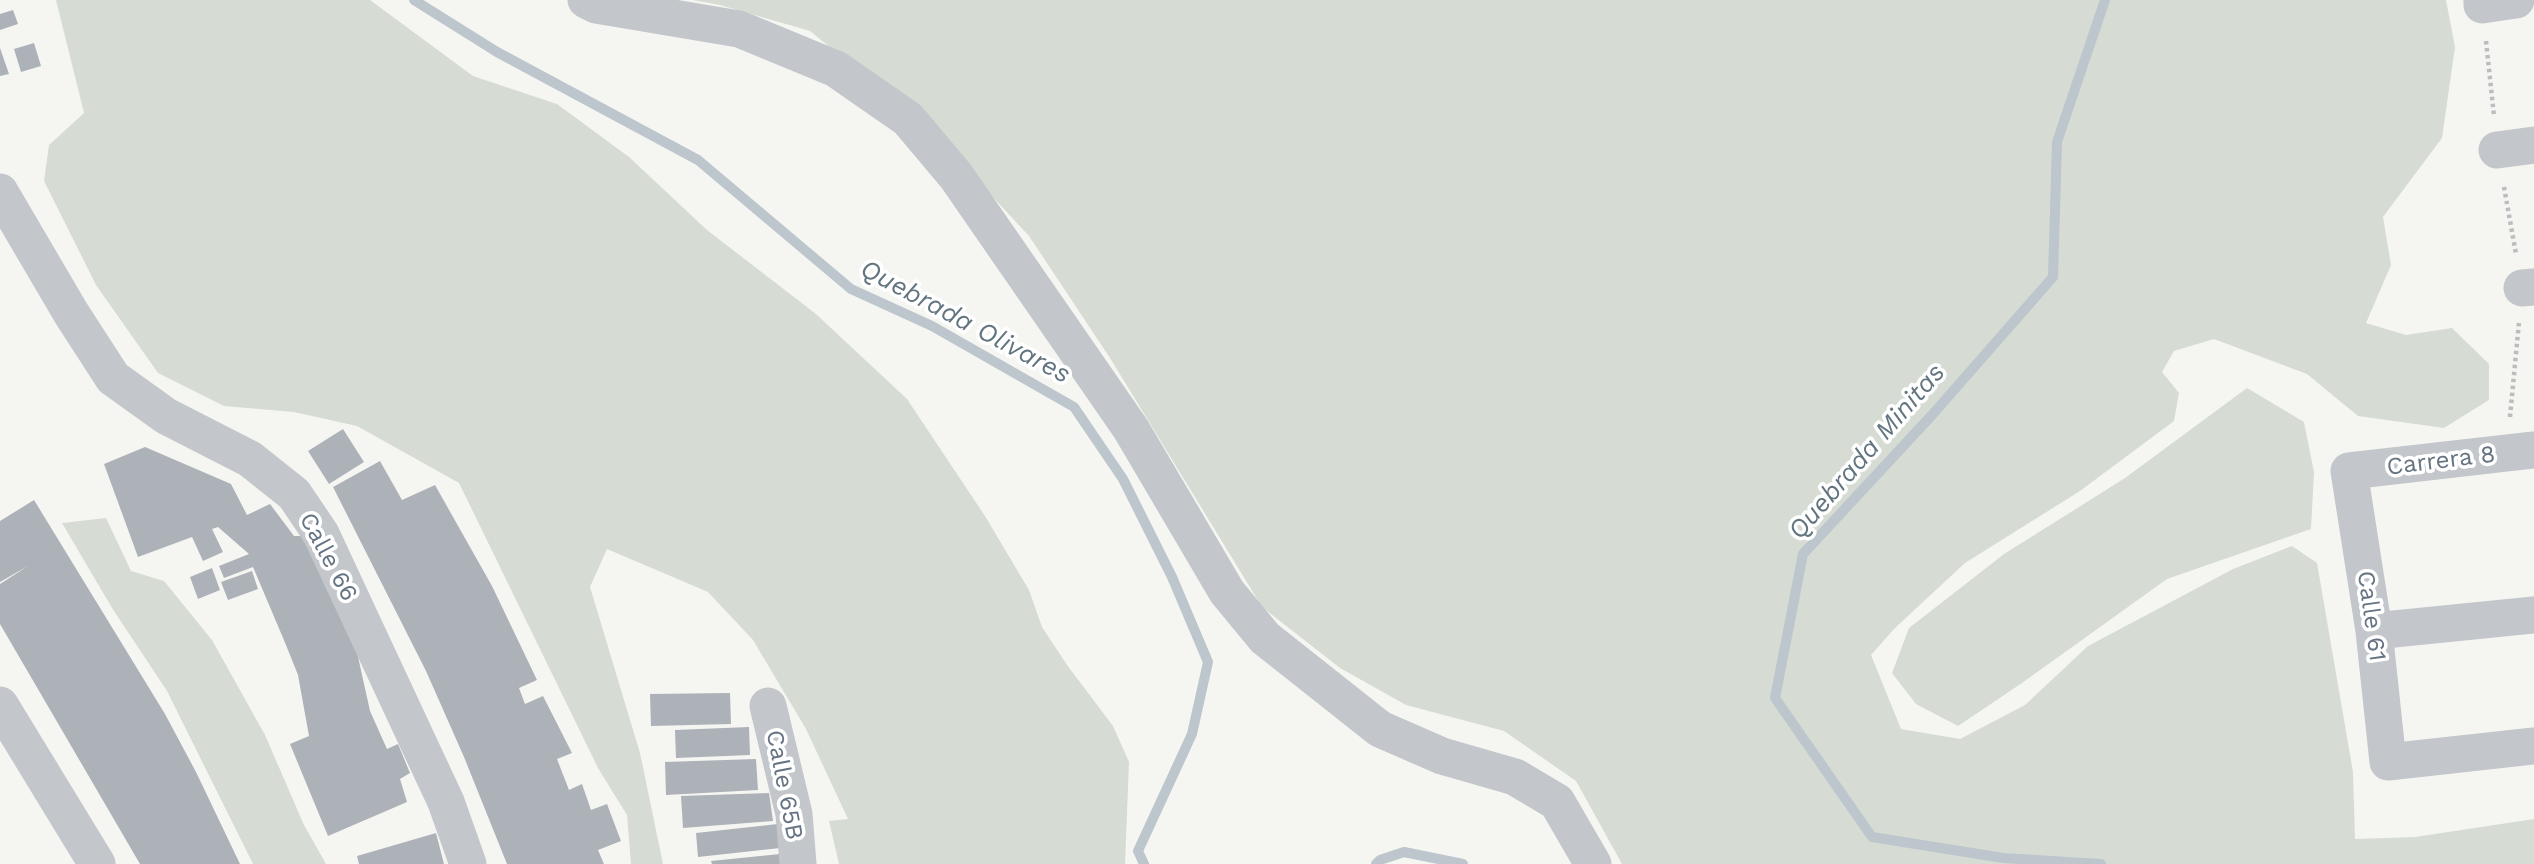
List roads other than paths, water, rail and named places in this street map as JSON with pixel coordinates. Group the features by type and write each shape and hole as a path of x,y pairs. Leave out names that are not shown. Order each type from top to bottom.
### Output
{"street":[{"path":"586,0 596,5 739,29 836,69 908,119 956,176 1123,418 1227,592 1265,638 1380,729 1442,756 1515,777 1557,803 1593,864"},
{"path":"2497,150 2534,145"},
{"name":"Calle 66","path":"0,192 71,313 113,377 166,416 250,459 294,494 321,534 446,802 468,864"},
{"name":"Carrera 8","path":"2349,471 2520,451"},
{"name":"Calle 61","path":"2349,471 2374,631 2388,762 2534,746"},
{"path":"2374,631 2534,615"},
{"path":"0,705 97,864"},
{"name":"Calle 65B","path":"768,706 794,814 798,864"}],"waterway":[{"name":"Quebrada Olivares","path":"414,0 497,52 698,160 851,289 932,326 1074,407 1123,479 1172,577 1208,662 1192,734 1138,851 1144,864"},
{"name":"Quebrada Minitas","path":"2101,864 2003,858 1872,837 1775,698 1803,554 1932,415 2053,277 2057,142 2105,0"},
{"name":"Quebrada Olivares","path":"1376,864 1380,860 1404,852 1463,864"}]}
